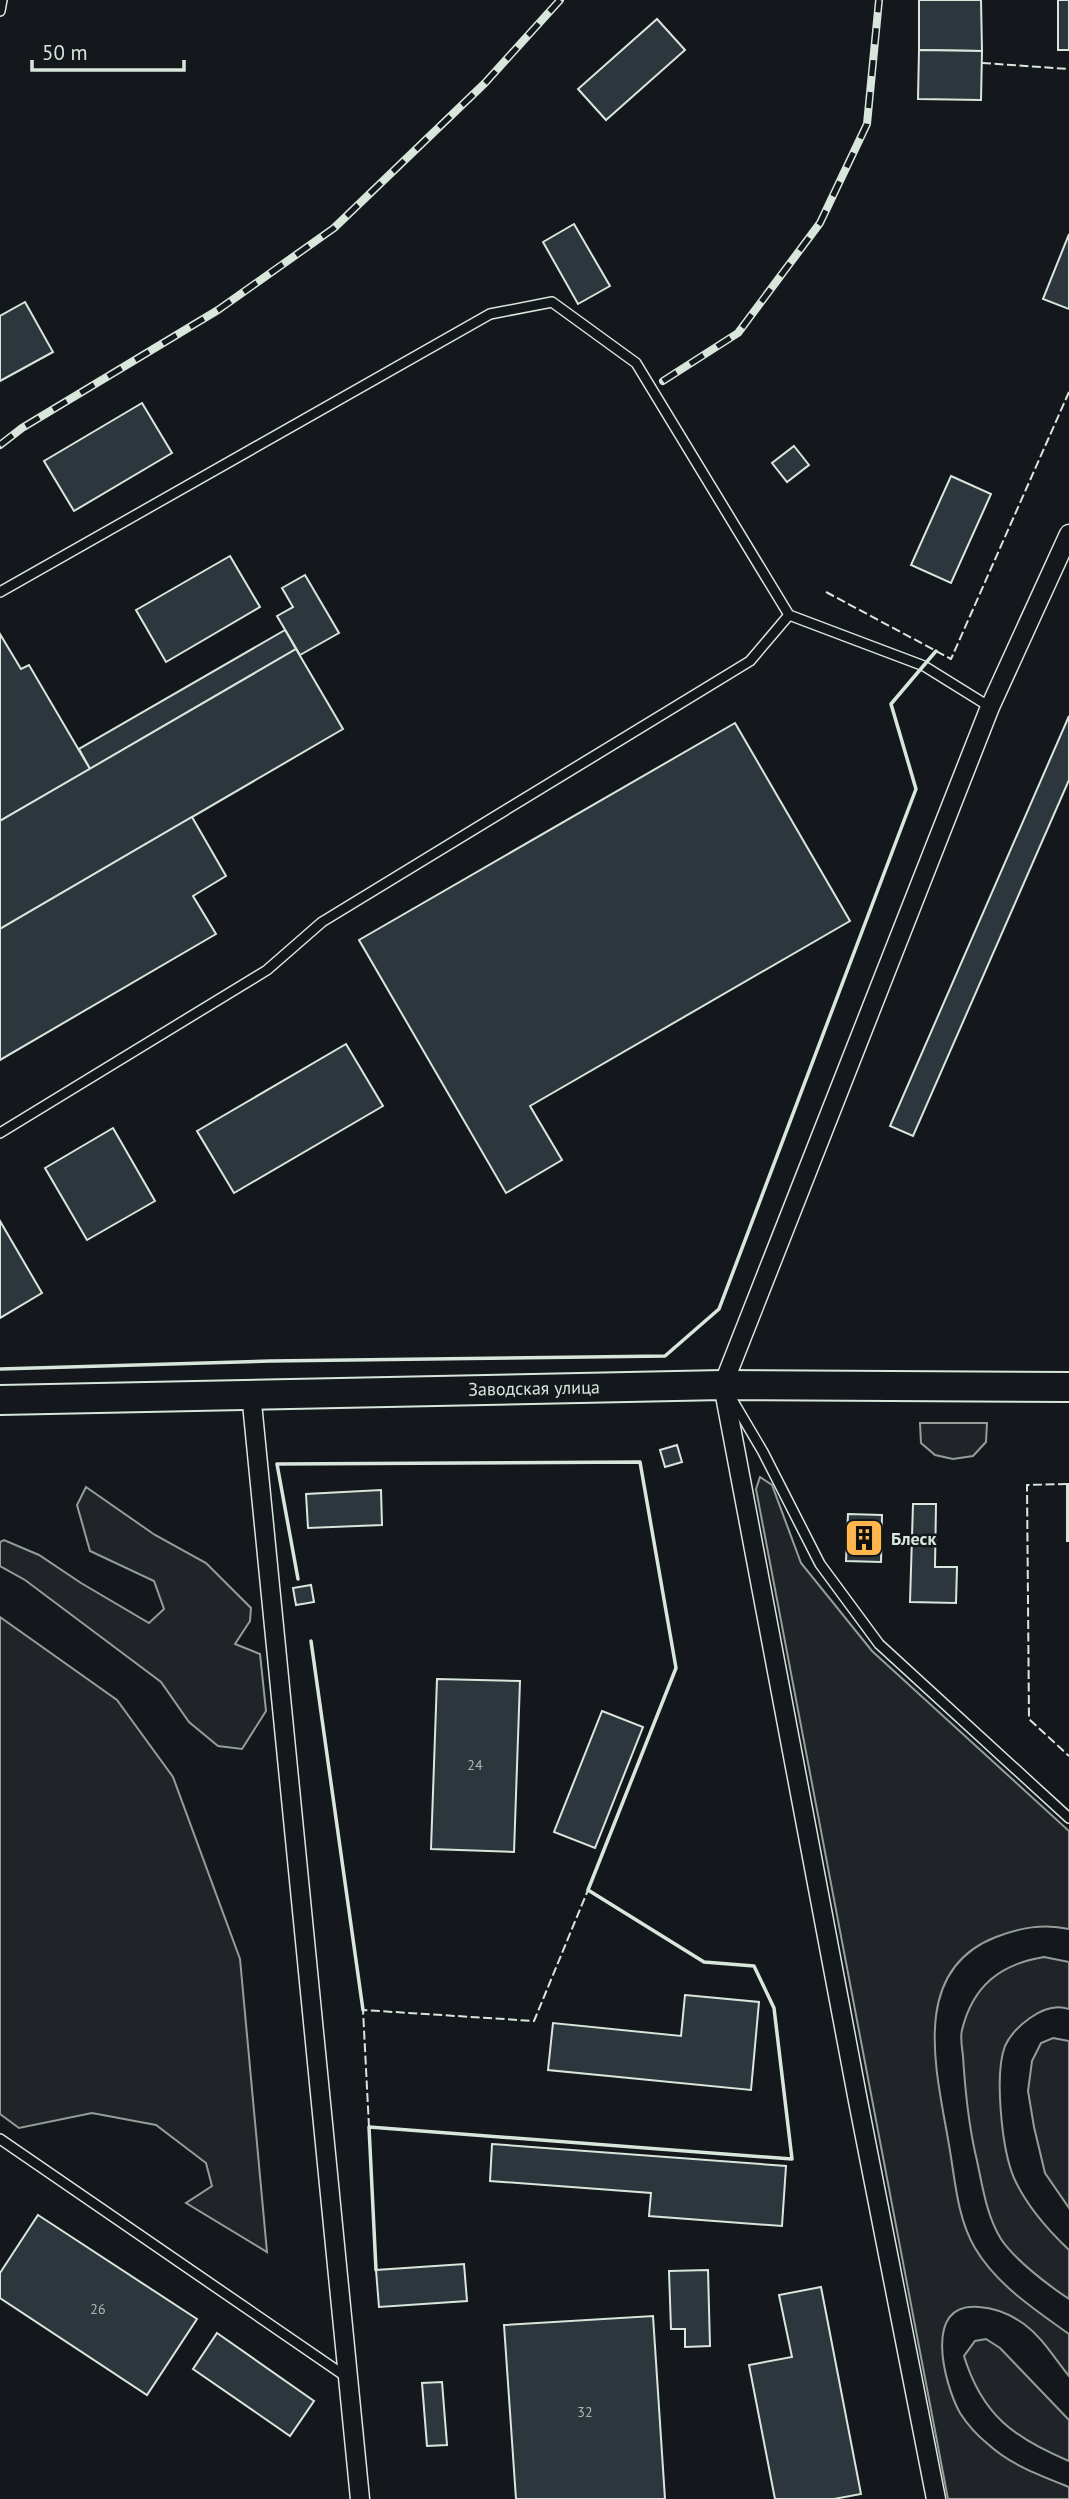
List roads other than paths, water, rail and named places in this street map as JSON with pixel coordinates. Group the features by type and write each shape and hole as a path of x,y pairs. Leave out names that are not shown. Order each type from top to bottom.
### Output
{"main road":[{"name":"Заводская улица","path":"0,1399 723,1385 1069,1387"}],"street":[{"path":"936,2499 723,1385 990,707 1069,534"},
{"path":"251,1393 360,2499"}],"lane":[{"path":"0,11 2,0"},
{"path":"0,592 490,314 552,302 636,363 789,615 924,666 990,707"},
{"path":"0,1133 267,971 322,922 751,661 789,615"},
{"path":"723,1385 763,1452 820,1564 879,1644 1069,1818"},
{"path":"0,2139 348,2378"}],"railway":[{"path":"0,445 22,428 218,310 334,228 485,83 560,0"},
{"path":"663,381 738,333 820,223 867,124 879,0"}],"place":[{"name":"Блеск","path":"864,1538"}]}
